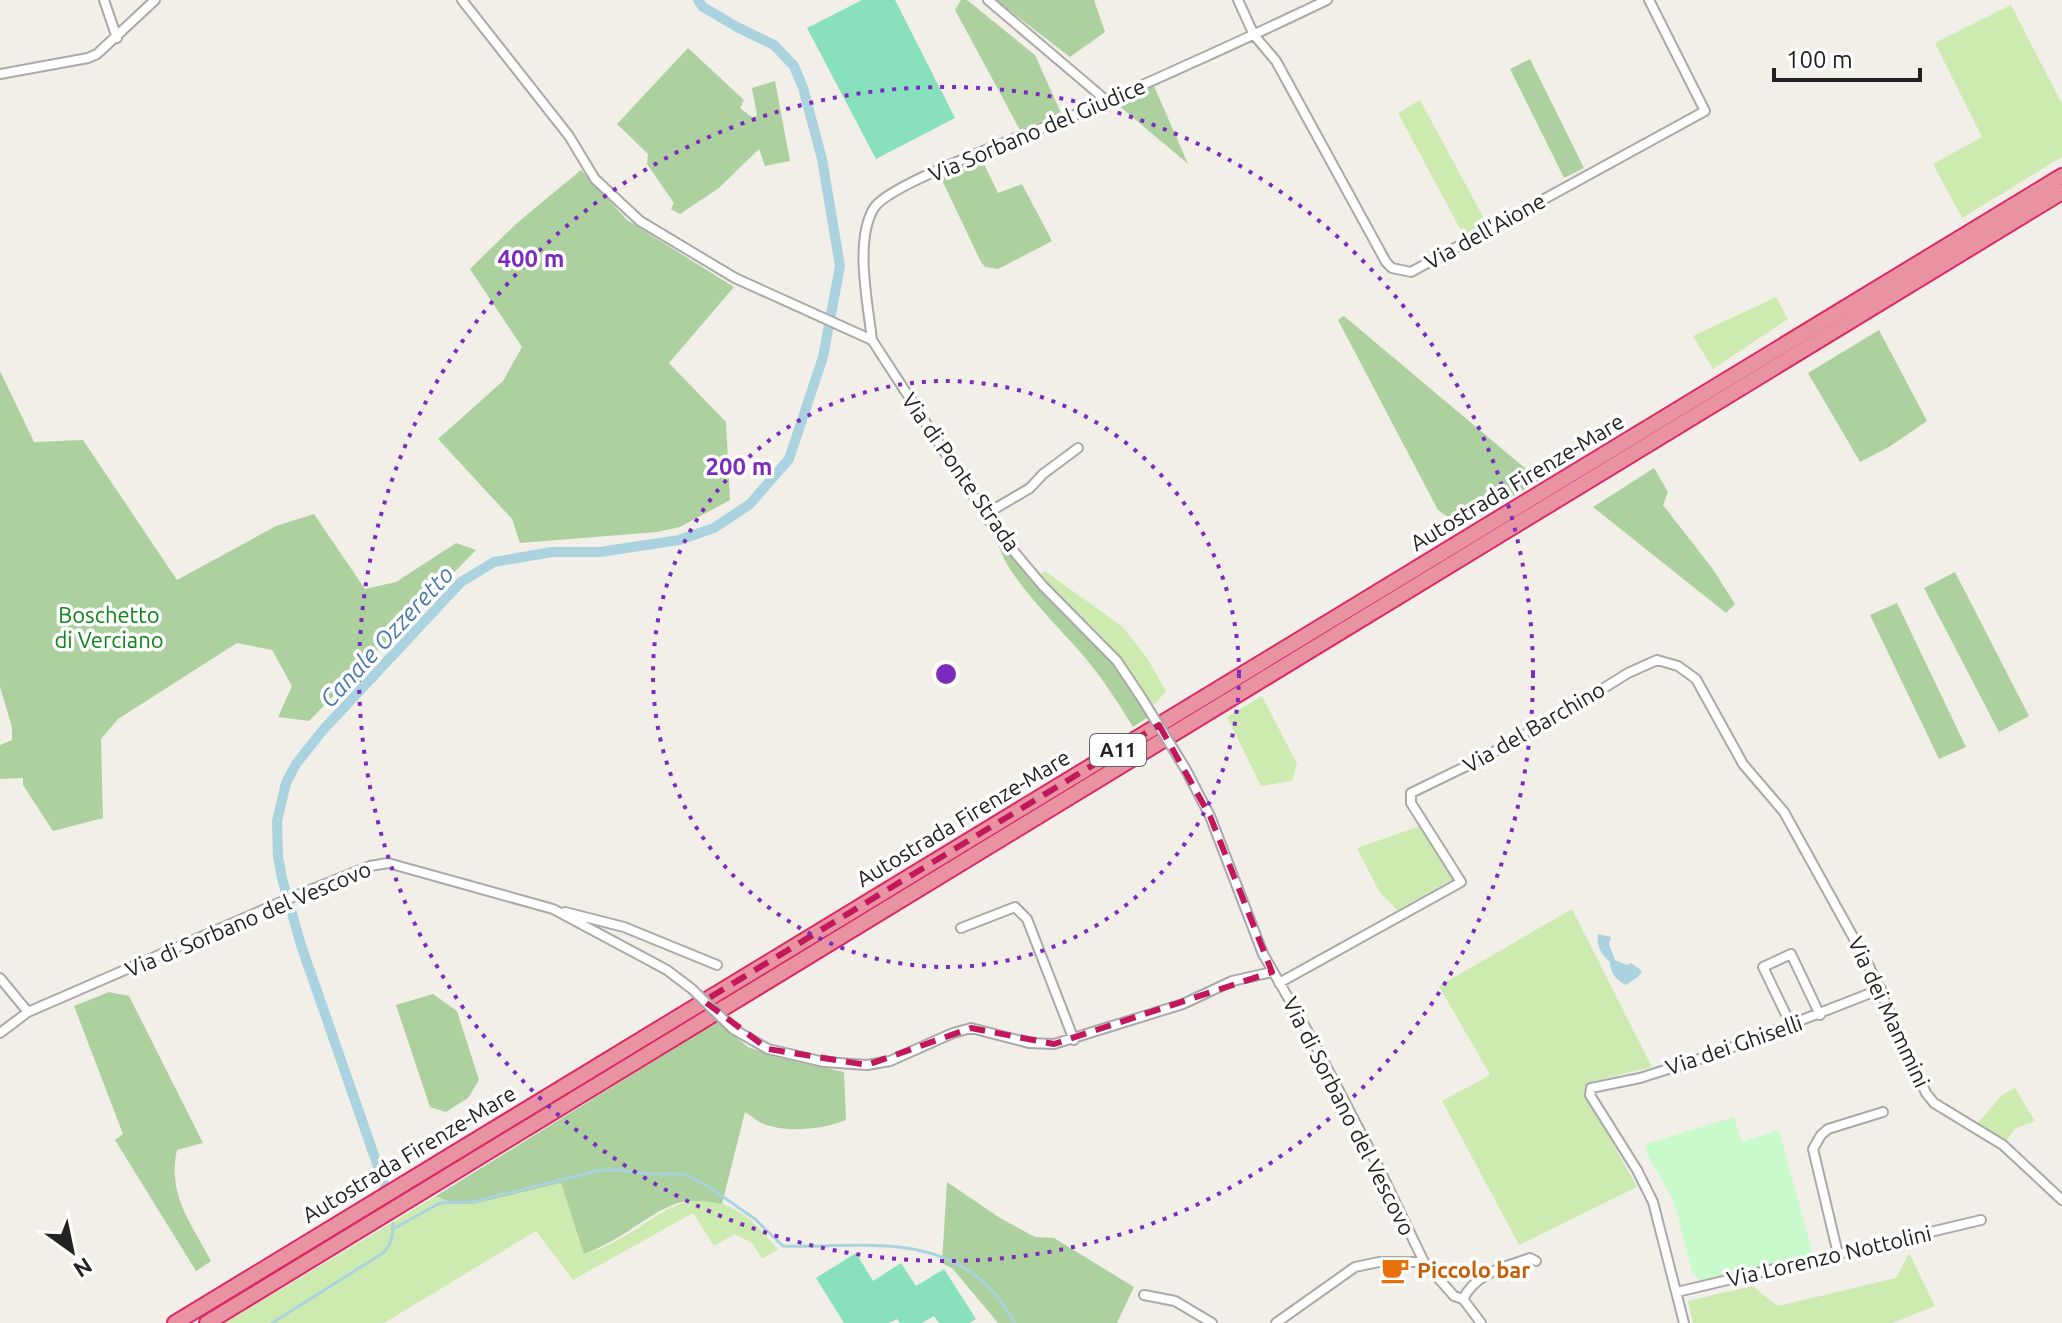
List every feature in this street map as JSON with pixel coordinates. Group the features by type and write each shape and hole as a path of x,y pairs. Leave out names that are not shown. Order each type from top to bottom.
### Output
{"highway":[{"name":"Autostrada Firenze-Mare","path":"175,1323 2062,176"},
{"name":"Autostrada Firenze-Mare","path":"207,1323 2062,192"}],"street":[{"path":"104,0 117,38"},
{"path":"0,74 88,58 117,38 155,0"},
{"path":"462,0 569,136 595,179 640,221 735,278 872,340"},
{"path":"988,0 1107,101"},
{"path":"1238,0 1254,35"},
{"name":"Via Sorbano del Giudice","path":"872,340 864,233 879,200 926,176 1107,101 1327,0"},
{"name":"Via dell'Aione","path":"1254,35 1276,61 1386,262 1392,268 1411,272 1705,111 1649,0"},
{"name":"Via di Ponte Strada","path":"872,340 994,528 1043,586 1117,661 1141,697 1185,768 1210,816 1272,972"},
{"path":"986,514 1030,488 1043,474 1078,448"},
{"name":"Via del Barchino","path":"1279,983 1461,882 1411,803 1411,793 1481,759 1628,673 1657,660 1678,666 1696,679 1743,764 1784,812 1837,904"},
{"name":"Via di Sorbano del Vescovo","path":"0,1033 28,1012 295,896 370,866 388,863 553,909 667,970 692,989 733,1029 768,1049 824,1062 867,1065 890,1061 971,1028 1029,1043 1054,1044 1074,1040 1183,1004 1232,981 1272,972 1312,1039 1424,1262 1454,1296 1463,1299 1481,1323"},
{"name":"Via dei Mammini","path":"1837,904 1881,989 1920,1081 1934,1103 2003,1145 2062,1200"},
{"path":"961,928 1015,907 1022,912 1074,1040"},
{"path":"553,909 624,927 717,965"},
{"path":"1791,1025 1763,967 1791,954 1820,1015"},
{"path":"0,978 28,1012"},
{"name":"Via dei Ghiselli","path":"1677,1292 1653,1202 1637,1170 1590,1095 1591,1088 1640,1078 1712,1055 1881,989"},
{"path":"1838,1254 1813,1149 1828,1129 1883,1112"},
{"name":"Via Lorenzo Nottolini","path":"1677,1292 1981,1220"},
{"path":"1463,1299 1471,1283 1487,1274 1530,1258 1536,1261"},
{"path":"1276,1323 1355,1267 1367,1262 1424,1262"},
{"path":"1677,1292 1684,1323"},
{"path":"1144,1295 1175,1301 1212,1323"}],"highlighted area":[{"path":"1159,725 1210,816 1272,972 1054,1044 971,1028 867,1065 768,1049 704,1001"}],"green space":[{"path":"862,0 895,0 955,118 876,159 807,28"},
{"path":"961,0 967,0 1035,55 1061,113 1020,130 955,10"},
{"path":"996,0 1094,0 1105,32 1070,57"},
{"path":"2011,5 2062,104 2062,157 1962,218 1933,164 1982,137 1935,43"},
{"path":"688,48 744,100 740,108 753,118 757,115 752,88 775,81 790,161 765,166 759,149 719,188 680,214 671,209 674,203 647,164 648,154 617,124"},
{"path":"1530,59 1584,168 1564,178 1510,69"},
{"path":"1154,86 1188,164 1117,104"},
{"path":"1420,100 1487,224 1464,236 1398,113"},
{"path":"981,158 998,193 1022,184 1052,241 998,269 985,267 981,262 940,176"},
{"path":"581,170 627,220 734,287 669,363 726,422 730,500 680,527 657,532 520,543 512,519 438,439 503,381 522,347 470,269 517,223"},
{"path":"1776,297 1788,319 1713,369 1693,336"},
{"path":"1344,316 1540,480 1462,527 1438,510 1338,320"},
{"path":"1879,330 1927,421 1860,462 1808,373"},
{"name":"Boschetto di Verciano","path":"0,371 34,442 83,440 177,580 276,526 314,514 365,589 396,582 456,543 476,550 309,721 278,717 292,686 272,650 237,643 118,719 101,739 103,818 53,831 23,785 23,778 0,779 0,745 12,740 12,727 0,687"},
{"path":"1654,468 1668,492 1663,505 1712,568 1735,604 1726,613 1593,507"},
{"path":"998,541 1061,609 1109,654 1150,716 1133,727 1093,668 1010,570"},
{"path":"1045,571 1123,627 1147,658 1166,691 1154,705 1105,640 1039,576"},
{"path":"1955,572 2029,716 1999,732 1924,588"},
{"path":"1897,603 1966,747 1939,759 1870,615"},
{"path":"1262,696 1297,764 1292,781 1261,786 1227,717"},
{"path":"1420,826 1453,879 1397,910 1379,891 1357,848"},
{"path":"1572,909 1652,1067 1589,1082 1584,1091 1637,1187 1519,1245 1442,1101 1490,1075 1439,986"},
{"path":"109,992 129,996 203,1143 177,1150 175,1166 175,1181 183,1208 211,1261 196,1271 115,1140 123,1134 74,1006"},
{"path":"433,994 457,1011 479,1080 468,1098 446,1112 430,1107 396,1005"},
{"path":"717,1022 748,1047 780,1058 844,1072 846,1120 815,1128 792,1129 761,1123 745,1112 722,1204 691,1201 672,1205 609,1243 584,1254 561,1183 473,1204 455,1204 436,1196"},
{"path":"2015,1088 2035,1121 2016,1128 2004,1143 1976,1125 2002,1095"},
{"path":"1734,1117 1742,1142 1779,1130 1813,1255 1704,1282 1693,1275 1674,1202 1645,1150 1648,1143"},
{"path":"947,1182 1000,1218 1035,1237 1054,1238 1134,1287 1117,1323 998,1323 953,1269 942,1263"},
{"path":"561,1183 585,1254 608,1245 675,1206 708,1200 748,1218 778,1249 762,1259 752,1243 735,1234 714,1246 693,1213 573,1280 536,1231 384,1323 225,1323 436,1196 455,1204 473,1204"},
{"path":"856,1253 873,1281 901,1263 916,1286 944,1269 976,1319 969,1323 939,1323 934,1316 922,1323 900,1323 897,1319 889,1323 844,1323 816,1278"},
{"path":"1909,1253 1935,1306 1892,1323 1693,1323 1688,1301 1752,1286 1778,1306 1896,1278"}],"water":[{"path":"1598,934 1611,937 1609,944 1615,960 1627,965 1631,963 1642,971 1639,976 1626,985 1617,978 1600,950"}],"waterway":[{"name":"Canale Ozzeretto","path":"384,1184 301,945 282,878 277,821 286,783 296,764 323,730 461,582 494,562 552,552 600,552 679,540 714,528 750,504 789,459 823,357 840,266 822,159 803,88 794,66 774,45 703,7 698,0"},
{"path":"393,1229 440,1203 472,1202 601,1170 684,1174 709,1187 755,1219 783,1246 894,1247 947,1259 972,1273 994,1293 1015,1323"},
{"name":"Canale Ozzeretto","path":"272,1323 383,1253 391,1239 393,1223"}],"place":[{"name":"Piccolo bar","path":"1395,1270"}]}
